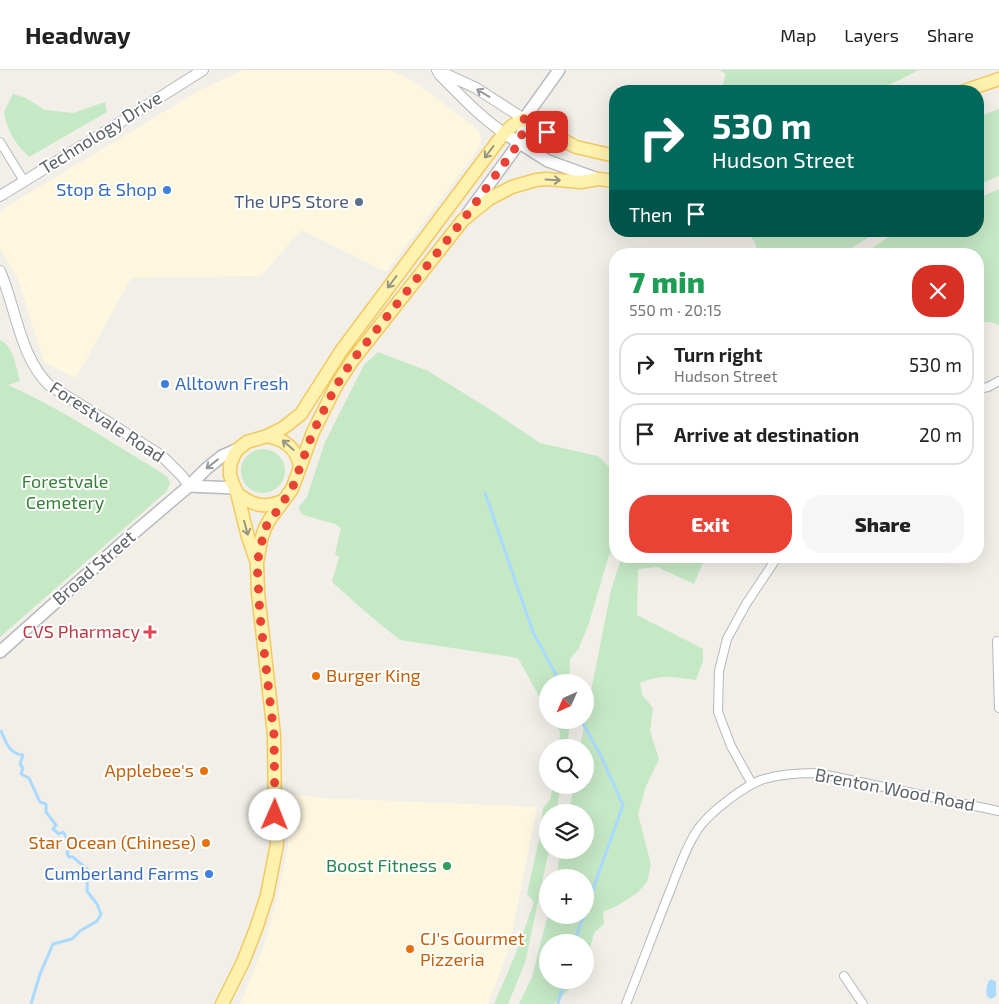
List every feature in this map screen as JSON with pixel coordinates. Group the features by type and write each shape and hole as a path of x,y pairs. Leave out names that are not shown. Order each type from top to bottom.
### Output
{"main road":[{"path":"222,1004 258,926 267,895 277,844 274,735 260,616 257,563 230,475 230,465 238,449 248,442 267,436 296,420 301,414 354,334 504,132 524,119 559,70"},
{"path":"982,85 999,79"},
{"path":"257,563 265,528 292,489 313,432 352,361 463,220 519,143 524,119"},
{"path":"524,119 576,148 609,155"},
{"path":"504,132 548,161 598,179 609,181"},
{"path":"463,220 501,191 524,182 547,179 581,182 598,179"},
{"path":"267,436 289,444 298,457 300,465"},
{"name":"Broad Street","path":"0,652 189,486 199,475 217,460 238,449"},
{"path":"189,486 236,490 246,501 257,505 269,505 284,500"}],"street":[{"name":"Technology Drive","path":"0,196 110,130 203,70"},
{"path":"436,70 476,88 524,119"},
{"path":"436,70 468,104 504,132"},
{"path":"0,142 24,181"},
{"name":"Forestvale Road","path":"0,271 9,293 27,353 36,371 42,378 49,385 162,456 189,486"},
{"path":"984,387 999,381"},
{"path":"752,784 731,746 718,712 719,671 727,639 746,604 773,563"},
{"path":"996,641 999,708"},
{"name":"Brenton Wood Road","path":"626,1004 675,877 698,829 713,811 752,784 764,779 796,773 817,773 999,811"},
{"path":"844,976 863,1004"}],"shaded area":[{"path":"244,70 389,70 415,82 477,129 481,141 478,149 386,272 301,230 261,276 131,278 76,378 44,362 18,279 0,248 0,211 200,90"},
{"path":"289,794 322,798 537,807 509,948 488,1004 240,1004 264,945 277,899 288,847"}],"green space":[{"path":"719,70 919,70 889,85 723,85 726,74"},
{"path":"13,94 26,98 45,110 73,113 105,102 107,112 29,157 12,136 5,119 4,112"},
{"path":"999,109 999,176 984,182 984,115"},
{"path":"999,189 999,325 984,322 984,248 872,248 889,237 984,237 984,195"},
{"path":"750,237 869,237 852,248 757,248"},
{"name":"Forestvale Cemetery","path":"0,340 5,343 11,352 20,381 8,385 49,405 89,428 167,476 170,483 167,491 0,637"},
{"path":"378,352 428,371 540,443 598,456 609,467 609,555 589,623 579,648 570,659 569,674 539,674 539,696 518,658 400,640 332,582 339,557 335,554 341,528 335,524 303,515 298,508 307,497 325,442 364,365"},
{"path":"267,449 279,455 284,462 284,480 279,487 272,492 259,493 251,490 244,483 241,467 244,459 251,452"},
{"path":"620,563 703,563 694,584 657,567 638,569 637,615 703,649 703,661 696,680 661,677 640,683 642,695 653,708 650,731 659,759 646,786 638,814 651,865 647,882 637,893 617,906 603,912 604,924 594,934 543,934 546,924 594,924 594,869 557,869 559,859 594,859 594,804 570,804 572,794 594,794 594,739 582,739 584,729 594,729 594,676 611,590"},
{"path":"558,729 569,729 568,739 560,739"},
{"path":"551,794 559,794 557,804 546,804"},
{"path":"539,839 539,859 547,859 545,869 539,869 539,897 525,963 508,1004 494,1004 516,953 534,902 527,894"},
{"path":"539,950 539,989 569,989 554,1004 519,1004 532,977"}],"water":[{"path":"991,979 996,982 996,996 991,999 987,996 986,991"}],"waterway":[{"path":"485,493 533,632 556,674"},
{"path":"586,729 600,754 623,805 594,886"},
{"path":"1,731 11,750 23,755 20,764 23,768 21,774 29,778 40,802 46,804 46,812 56,825 53,829 59,834 63,832 68,840 70,847 67,853 69,857 73,857 88,870 87,891 97,904 101,914 97,921 80,931 72,939 53,944 40,974 31,1004"},
{"path":"577,934 581,924"},
{"path":"558,1004 562,989"}],"place":[{"name":"Stop & Shop","path":"167,190"},
{"name":"The UPS Store","path":"359,202"},
{"name":"Alltown Fresh","path":"165,384"},
{"name":"CVS Pharmacy","path":"150,632"},
{"name":"Burger King","path":"316,676"},
{"name":"Applebee's","path":"204,771"},
{"name":"Star Ocean (Chinese)","path":"206,843"},
{"name":"Boost Fitness","path":"447,866"},
{"name":"Cumberland Farms","path":"209,874"},
{"name":"CJ's Gourmet Pizzeria","path":"410,949"}],"route":[{"path":"275,815 276,774 274,735 258,593 257,563 265,528 292,489 313,432 336,386 366,342 463,220 519,143 524,119 547,132"}]}
